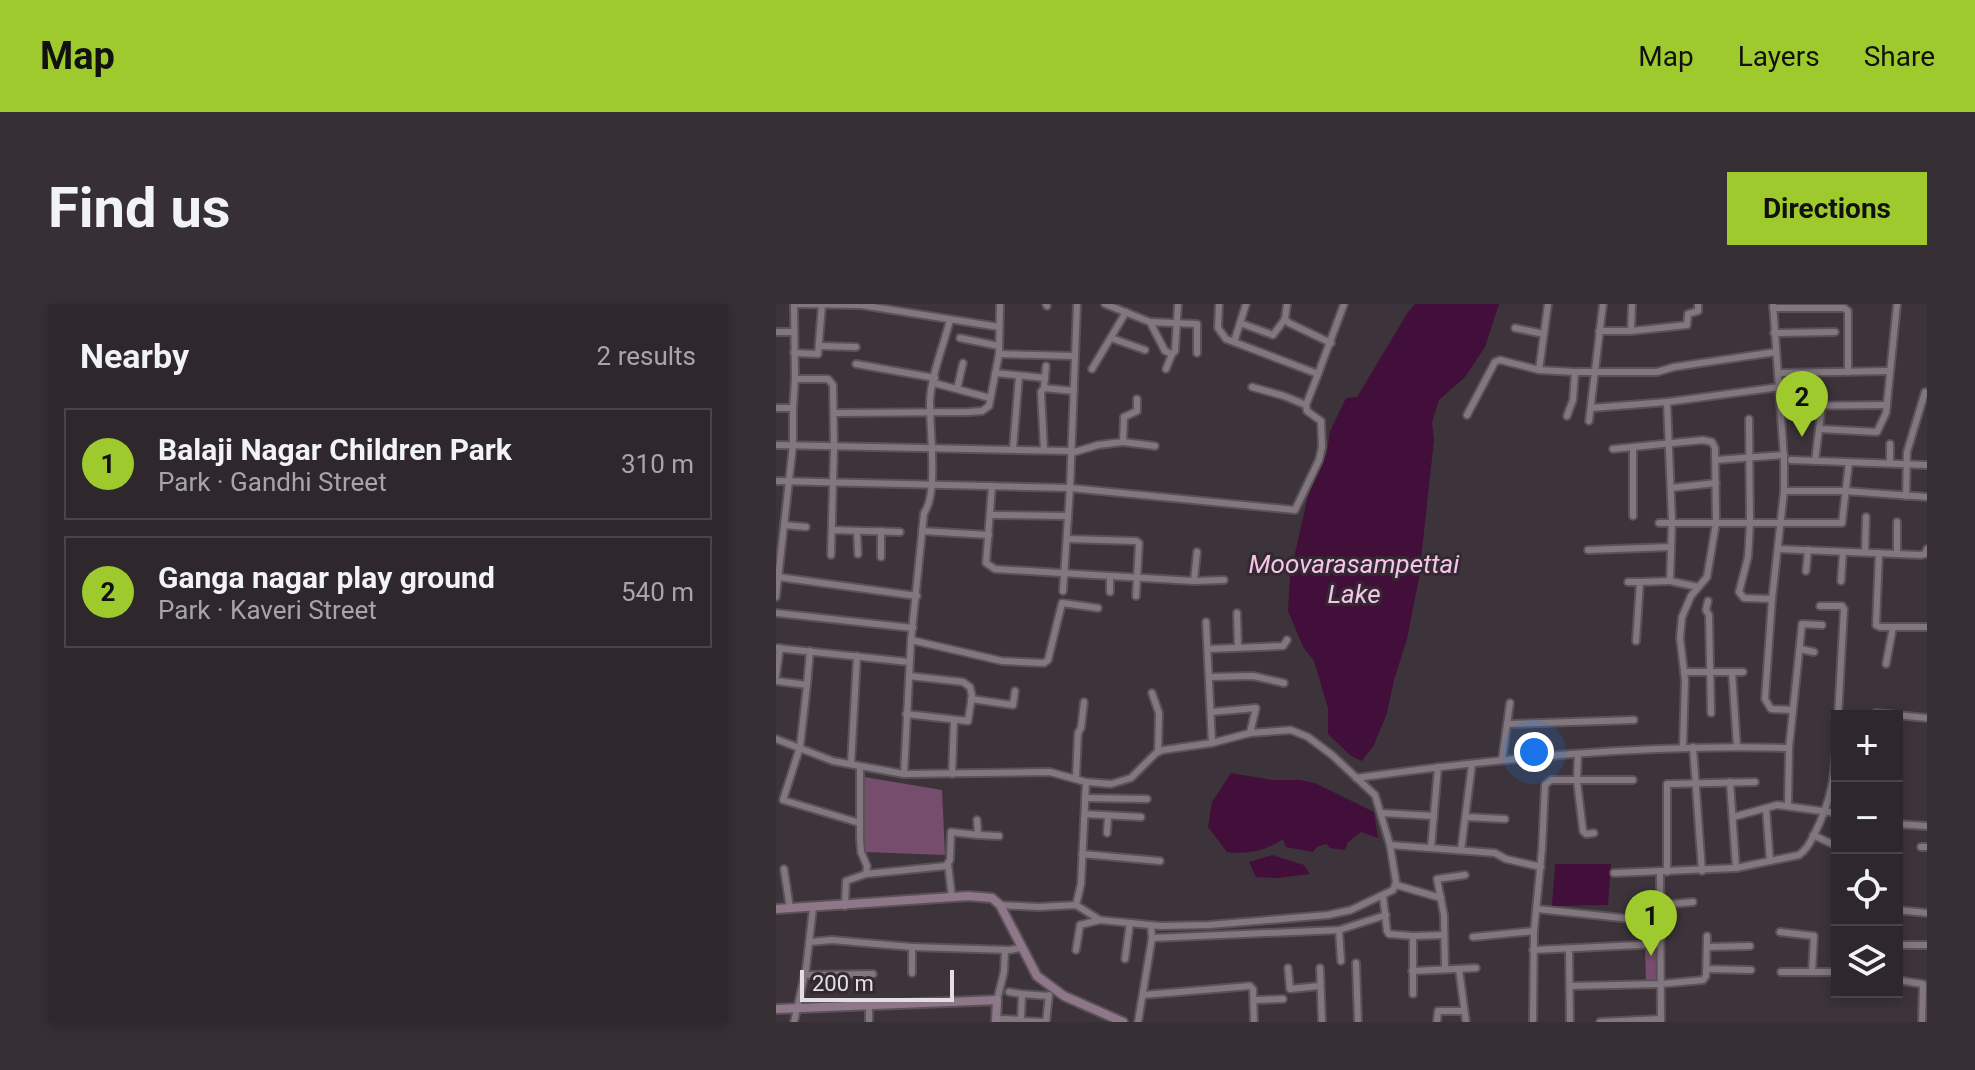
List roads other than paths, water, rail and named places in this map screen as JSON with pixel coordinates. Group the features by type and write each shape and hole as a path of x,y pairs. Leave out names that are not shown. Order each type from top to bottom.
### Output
{"street":[{"path":"776,597 778,550 784,525 793,445 794,304 866,305 999,327"},
{"path":"835,413 982,411 989,406 999,350 1000,304"},
{"path":"1063,591 1077,304"},
{"path":"1105,304 1150,322 1197,324 1197,353"},
{"path":"1166,369 1175,351 1178,304"},
{"path":"1219,304 1219,333 1234,342 1318,374"},
{"path":"1234,342 1246,304"},
{"path":"1240,323 1273,335 1285,319 1287,304"},
{"path":"776,481 1070,488 1295,510 1322,447 1321,421 1307,411 1306,405 1344,304"},
{"path":"1539,370 1548,304"},
{"path":"1589,421 1603,304"},
{"path":"1631,331 1632,304"},
{"path":"1599,331 1687,325 1688,314 1698,311 1698,304"},
{"path":"1820,429 1877,432 1882,426 1897,304"},
{"path":"794,353 816,355 820,346 822,305"},
{"path":"1793,710 1771,709 1765,699 1772,599 1788,457 1773,306 1844,308 1849,313 1848,372"},
{"path":"1092,369 1126,312"},
{"path":"1285,319 1331,343"},
{"path":"904,774 911,640 922,531 931,483 930,412 934,380 950,320"},
{"path":"1150,322 1165,351 1172,354"},
{"path":"1515,328 1544,334"},
{"path":"776,332 793,332"},
{"path":"1774,333 1835,332"},
{"path":"960,338 999,350 1075,356"},
{"path":"1111,338 1145,350"},
{"path":"820,346 856,347"},
{"path":"1467,415 1495,362 1500,360 1539,370 1657,372 1776,352"},
{"path":"957,389 963,363"},
{"path":"856,364 934,380 990,398"},
{"path":"1044,450 1041,392 1046,366"},
{"path":"1779,373 1889,371"},
{"path":"1567,416 1573,400 1575,372"},
{"path":"995,373 1045,378"},
{"path":"1013,449 1019,376"},
{"path":"795,379 831,381 835,413 831,555"},
{"path":"1252,387 1306,405"},
{"path":"1591,408 1667,402 1780,387"},
{"path":"1044,388 1074,391"},
{"path":"1906,496 1907,452 1925,392"},
{"path":"1123,442 1124,417 1137,411 1137,399"},
{"path":"1667,402 1672,521 1670,581"},
{"path":"1815,461 1822,405"},
{"path":"1782,406 1887,405"},
{"path":"776,408 793,408"},
{"path":"1749,419 1750,524 1748,557 1740,596 1772,599"},
{"path":"1613,449 1703,440 1712,442 1715,448 1716,523 1707,577 1682,617 1683,747"},
{"path":"776,445 930,446 1071,452 1123,442 1155,446"},
{"path":"1890,444 1890,463"},
{"path":"1633,448 1633,516"},
{"path":"1716,460 1788,457 1815,461 1927,465"},
{"path":"1659,523 1842,523 1849,462"},
{"path":"1671,488 1716,483"},
{"path":"992,486 986,563 989,567 1064,574 1224,580"},
{"path":"1784,491 1845,491 1927,497"},
{"path":"990,515 1068,516"},
{"path":"1865,552 1866,517"},
{"path":"1897,522 1897,554"},
{"path":"784,525 806,527"},
{"path":"833,530 900,532"},
{"path":"857,531 858,554"},
{"path":"881,531 881,557"},
{"path":"922,531 989,535"},
{"path":"1067,539 1139,543 1136,596"},
{"path":"1588,550 1671,547"},
{"path":"1778,549 1897,554 1925,554 1927,549"},
{"path":"1806,571 1808,550"},
{"path":"1194,581 1197,552"},
{"path":"1841,581 1843,552"},
{"path":"1879,553 1876,625 1927,627"},
{"path":"1110,576 1110,592"},
{"path":"777,577 917,596"},
{"path":"1628,582 1670,581 1698,587"},
{"path":"1636,641 1640,582"},
{"path":"1708,601 1711,713"},
{"path":"911,640 1002,661 1044,663 1048,660 1062,603 1098,608"},
{"path":"1820,606 1842,606 1844,609 1838,710"},
{"path":"776,613 913,628"},
{"path":"1237,613 1238,647"},
{"path":"1206,622 1212,743"},
{"path":"1788,805 1789,748 1802,624 1822,625"},
{"path":"1886,664 1893,627"},
{"path":"1208,649 1283,646 1287,640"},
{"path":"807,685 776,678 778,648 909,662"},
{"path":"1800,649 1814,652"},
{"path":"810,651 800,747 783,800 860,823"},
{"path":"851,764 857,656"},
{"path":"1684,672 1743,672"},
{"path":"1732,672 1737,747"},
{"path":"906,714 968,721 971,699 970,687 963,682 909,676"},
{"path":"1209,677 1253,676 1284,683"},
{"path":"971,699 1013,705 1015,691"},
{"path":"1152,693 1159,713 1158,752"},
{"path":"1076,778 1078,733 1084,702"},
{"path":"1502,760 1510,703"},
{"path":"1211,712 1256,708 1250,733"},
{"path":"1903,716 1927,718"},
{"path":"952,774 954,720"},
{"path":"1507,724 1634,720"},
{"path":"776,739 833,761 904,774 1050,772 1086,782 1111,784 1131,778 1158,752 1250,733 1291,730 1308,737 1332,755 1375,795 1390,845 1396,885 1383,896 1351,910 1328,915 1209,925 1151,925 1100,920 1080,925 1076,950"},
{"path":"1356,778 1578,754 1683,747 1789,748"},
{"path":"1693,747 1702,871"},
{"path":"1578,754 1577,781 1584,833 1594,833"},
{"path":"1461,850 1472,764"},
{"path":"860,767 861,852 867,866 866,874"},
{"path":"1431,848 1438,767"},
{"path":"1533,1022 1534,931 1547,782 1633,780"},
{"path":"1076,905 1081,884 1086,782"},
{"path":"1730,782 1736,868"},
{"path":"1600,1022 1661,1020 1660,905 1667,784 1755,782"},
{"path":"1614,873 1736,868 1799,855 1807,850 1827,811 1833,782"},
{"path":"1085,798 1147,799"},
{"path":"1733,817 1774,805 1831,812"},
{"path":"1766,809 1770,861"},
{"path":"1382,813 1434,816"},
{"path":"1085,814 1141,817"},
{"path":"1107,833 1108,816"},
{"path":"1466,817 1505,819"},
{"path":"977,820 978,835"},
{"path":"1903,824 1927,826"},
{"path":"952,898 948,864 951,832 999,836"},
{"path":"1813,835 1831,843"},
{"path":"1390,845 1495,853 1506,859 1541,867"},
{"path":"1082,854 1160,861"},
{"path":"845,906 846,881 866,874 948,864"},
{"path":"784,869 790,909"},
{"path":"1445,969 1438,877 1465,875"},
{"path":"1396,885 1441,898"},
{"path":"776,909 983,896 992,898 1000,905 1031,970 1050,992 1046,1022 999,1021 997,1000 1005,950"},
{"path":"1383,896 1389,934 1444,935"},
{"path":"1660,905 1693,902"},
{"path":"1000,905 1076,905 1100,920"},
{"path":"794,1022 805,975 813,908"},
{"path":"1537,909 1660,922"},
{"path":"1903,911 1927,913"},
{"path":"1152,938 1339,930 1386,915"},
{"path":"1125,959 1130,923"},
{"path":"1138,1022 1152,938 1151,925"},
{"path":"1339,930 1341,961"},
{"path":"1473,937 1534,931"},
{"path":"1780,932 1814,936 1812,972"},
{"path":"1413,936 1413,994"},
{"path":"1570,986 1703,980 1707,969 1707,936"},
{"path":"810,942 832,940 912,947 1020,948"},
{"path":"1533,950 1660,944"},
{"path":"1903,945 1927,945"},
{"path":"1707,947 1750,946"},
{"path":"912,947 912,973"},
{"path":"1569,949 1570,1022"},
{"path":"1356,963 1358,1022"},
{"path":"1288,968 1290,989 1320,986"},
{"path":"1320,968 1322,1022"},
{"path":"1412,971 1476,968"},
{"path":"1459,969 1466,1022"},
{"path":"1707,969 1751,970"},
{"path":"1781,972 1831,972"},
{"path":"805,975 873,974"},
{"path":"1903,981 1923,984 1922,1022"},
{"path":"1143,995 1250,986 1253,989 1254,1022"},
{"path":"1009,992 1050,992 1123,1022"},
{"path":"1021,1021 1022,994"},
{"path":"1254,1000 1283,999"},
{"path":"776,1009 997,1000"},
{"path":"869,1006 869,1022"},
{"path":"1437,1021 1438,1011 1464,1011"}],"water":[{"name":"Moovarasampettai Lake","path":"1415,304 1499,304 1485,347 1465,377 1439,400 1432,422 1434,440 1419,578 1407,639 1387,713 1374,745 1362,761 1351,756 1328,734 1328,708 1314,661 1303,647 1288,611 1290,575 1308,496 1327,452 1330,431 1346,398 1357,397"},
{"path":"1231,773 1315,783 1374,812 1378,838 1361,832 1348,842 1345,850 1330,848 1326,844 1313,852 1286,847 1283,839 1256,851 1227,852 1208,827 1212,802"},
{"path":"1272,855 1304,865 1310,874 1256,877 1249,862"},
{"path":"1555,864 1611,864 1608,905 1552,906"}],"place":[{"name":"Ganga nagar play ground","path":"1802,437"},
{"name":"Balaji Nagar Children Park","path":"1651,956"}]}
